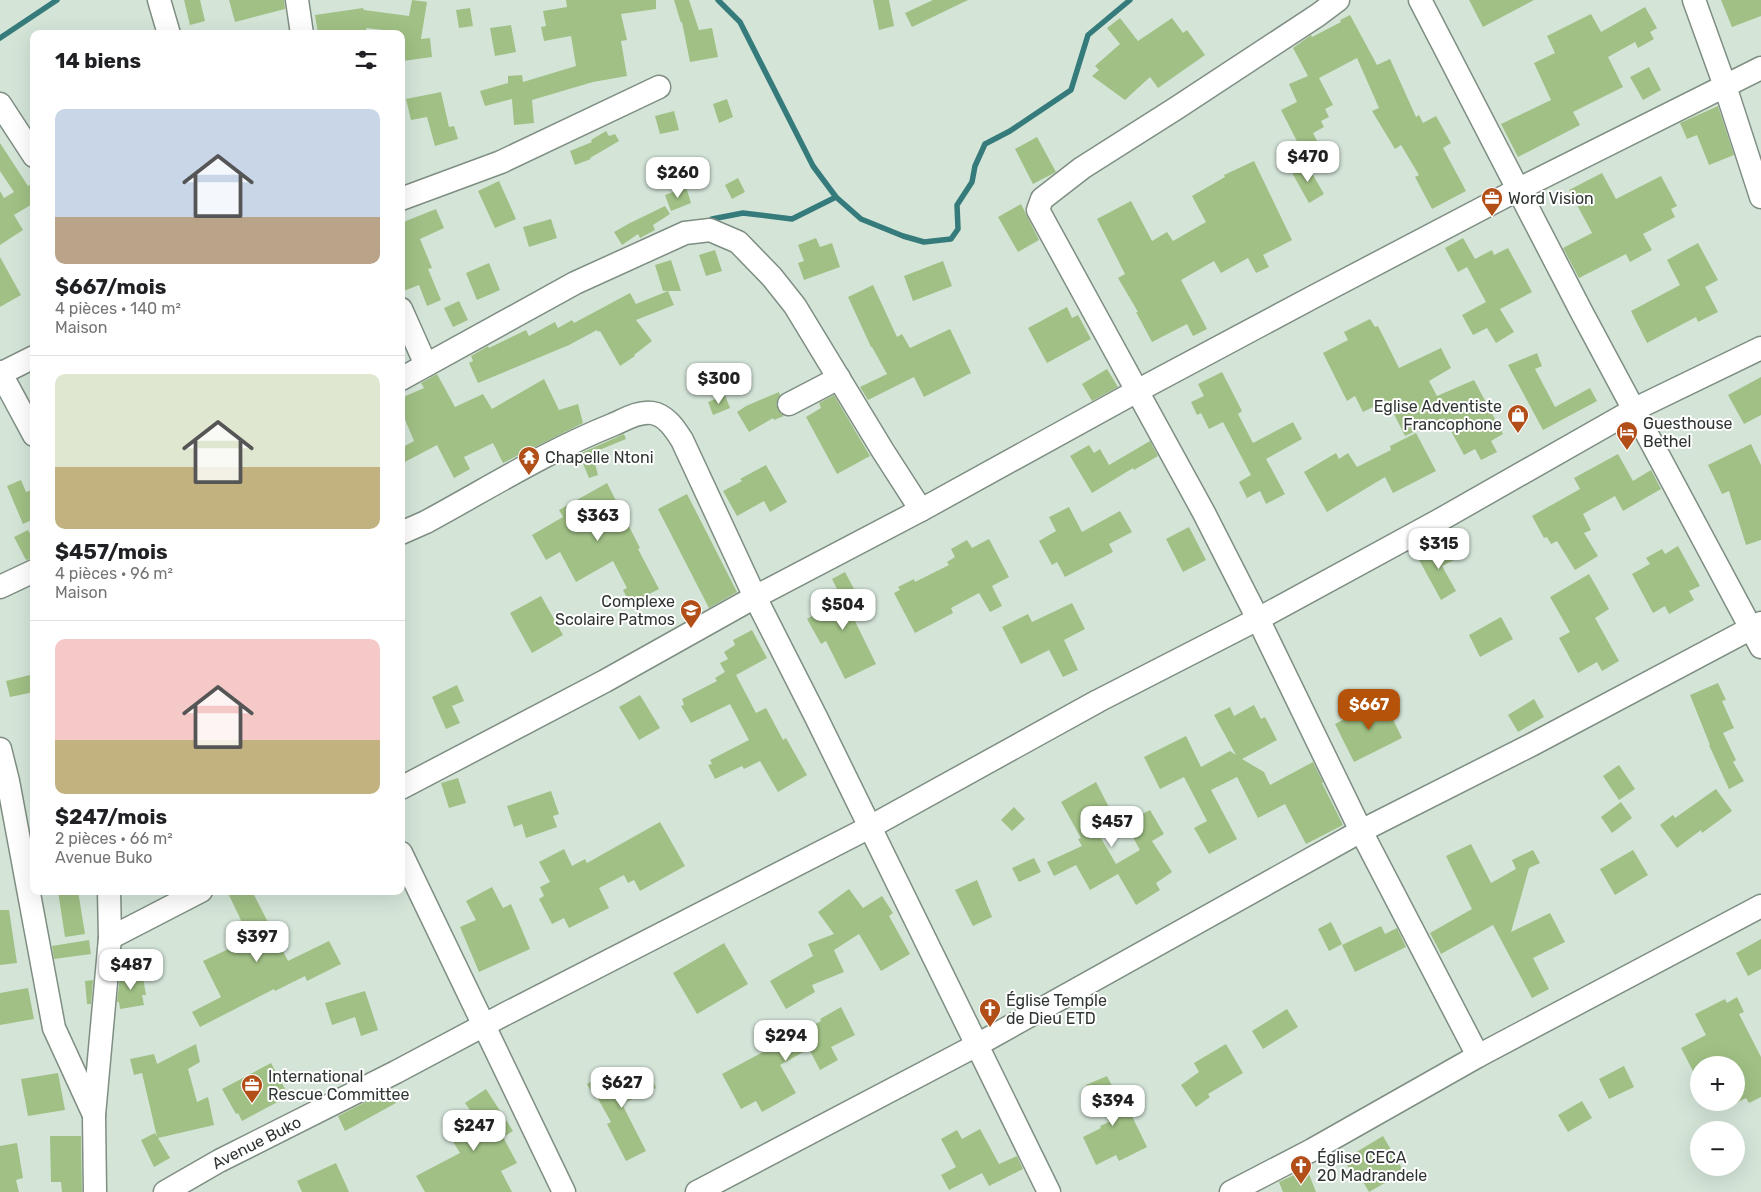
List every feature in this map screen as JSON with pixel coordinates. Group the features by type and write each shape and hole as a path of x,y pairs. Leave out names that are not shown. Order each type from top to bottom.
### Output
{"street":[{"path":"159,0 168,30"},
{"path":"297,0 301,30"},
{"path":"1338,0 1176,110 1082,168 1042,200 1038,210 1204,513 1361,831 1478,1056"},
{"path":"1420,0 1581,311 1756,625 1761,647"},
{"path":"1694,0 1726,86 1761,198"},
{"path":"405,786 605,681 755,597 921,510 1136,391 1519,189 1761,68"},
{"path":"405,198 501,162 659,87"},
{"path":"0,104 30,150"},
{"path":"405,377 575,283 685,233 710,230 738,242 772,277 795,306 921,510"},
{"path":"405,318 426,365"},
{"name":"Avenue Buko","path":"165,1192 485,1024 870,827 1098,701 1258,619 1438,521 1635,409 1761,348"},
{"path":"30,359 0,373 30,428"},
{"path":"789,404 839,378"},
{"path":"405,531 426,522 580,438 635,415 650,413 659,415 674,427 682,440 755,597 1049,1192"},
{"path":"0,587 30,573"},
{"path":"698,1192 977,1045 1361,831 1534,744 1756,625"},
{"path":"0,749 8,781 54,1028 94,1115"},
{"path":"405,861 485,1024 564,1192"},
{"path":"95,1192 94,1115 110,938 109,895"},
{"path":"110,938 192,895"},
{"path":"1231,1192 1312,1150 1478,1056 1761,906"}],"building":[{"path":"184,0 200,0 205,21 190,25"},
{"path":"229,0 284,0 285,9 235,22"},
{"path":"412,0 427,2 421,39 430,38 432,57 405,61 405,30 366,28 366,30 317,30 315,15 363,8 364,10 409,16"},
{"path":"566,0 656,0 656,9 621,14 627,40 621,41 627,76 593,82 532,100 534,123 514,125 512,99 485,106 480,91 508,83 508,76 522,75 523,82 576,66 571,36 544,41 541,27 546,26 543,11 567,7"},
{"path":"674,0 689,0 699,30 712,28 718,57 690,62 682,22"},
{"path":"873,0 889,0 894,26 879,30"},
{"path":"933,0 968,0 912,27 905,13"},
{"path":"1469,0 1534,0 1483,27"},
{"path":"1721,0 1761,0 1761,16 1732,27"},
{"path":"1645,7 1657,28 1650,32 1654,39 1638,48 1635,42 1608,57 1623,87 1573,112 1580,125 1518,157 1501,124 1551,100 1534,63 1555,53 1547,36 1591,14 1601,32"},
{"path":"470,8 473,26 459,28 456,10"},
{"path":"1350,15 1377,65 1390,59 1416,117 1419,115 1423,123 1436,116 1451,143 1443,148 1466,191 1432,209 1415,177 1419,175 1401,145 1395,149 1372,111 1379,108 1357,58 1319,78 1333,105 1325,109 1329,117 1321,121 1324,127 1313,133 1317,141 1301,149 1281,110 1297,102 1289,84 1308,76 1293,48 1311,35 1312,37 1341,22 1340,20"},
{"path":"1120,18 1138,41 1172,18 1183,33 1187,30 1205,55 1158,88 1150,77 1125,100 1092,76 1099,70 1095,66 1120,44 1107,28"},
{"path":"511,25 516,52 495,56 490,28"},
{"path":"1649,67 1661,90 1643,100 1630,77"},
{"path":"441,92 449,127 454,126 458,139 435,146 427,117 411,120 406,99"},
{"path":"727,99 733,117 719,123 713,104"},
{"path":"1718,106 1734,155 1709,165 1697,135 1687,139 1680,123"},
{"path":"674,111 679,130 660,134 655,116"},
{"path":"606,131 609,136 615,134 619,141 591,159 575,165 570,151 592,142 591,140"},
{"path":"1037,137 1056,172 1033,184 1015,149"},
{"path":"0,143 28,186 30,185 30,205 14,215 23,230 0,245 0,191 4,198 14,192 0,171"},
{"path":"1254,161 1292,240 1263,255 1269,267 1256,273 1248,258 1221,273 1214,261 1181,280 1207,329 1193,336 1187,324 1152,342 1136,312 1138,312 1118,278 1125,274 1097,219 1131,201 1152,241 1167,232 1173,241 1206,222 1192,196 1225,177 1224,175"},
{"path":"1306,163 1324,194 1309,203 1291,171"},
{"path":"1602,173 1616,199 1661,176 1677,206 1671,209 1675,217 1643,234 1652,250 1630,262 1626,254 1579,278 1563,248 1592,233 1569,190"},
{"path":"738,178 745,192 732,199 725,185"},
{"path":"499,181 516,219 495,228 478,191"},
{"path":"686,187 691,203 671,211 665,195"},
{"path":"1021,204 1039,240 1018,252 998,217"},
{"path":"665,206 670,214 653,225 655,230 640,238 638,234 622,245 614,232"},
{"path":"436,209 444,228 420,239 432,268 428,269 441,300 427,306 419,285 405,290 405,221"},
{"path":"551,219 557,238 529,247 523,227"},
{"path":"816,238 820,247 832,243 840,267 804,280 798,263 804,261 798,245"},
{"path":"1463,238 1475,259 1492,250 1494,255 1508,248 1532,292 1500,309 1514,332 1496,343 1487,328 1473,335 1462,315 1486,302 1467,267 1458,272 1445,248"},
{"path":"1698,243 1718,280 1705,287 1718,312 1698,322 1696,317 1647,343 1631,311 1680,285 1667,260"},
{"path":"715,250 722,271 706,276 699,255"},
{"path":"0,257 21,295 0,307"},
{"path":"671,260 681,291 663,291 655,265"},
{"path":"943,261 952,286 913,301 904,276"},
{"path":"489,263 500,290 477,300 466,273"},
{"path":"873,285 897,337 902,334 910,348 950,329 971,373 924,397 914,377 868,400 860,387 887,374 871,347 848,297"},
{"path":"668,291 674,305 636,320 652,341 620,366 600,331 598,332 597,330 569,345 478,383 469,363 473,361 471,356 488,346 489,348 526,330 529,336 555,322 558,328 572,320 574,323 630,293 636,304"},
{"path":"459,301 468,320 453,327 444,308"},
{"path":"1067,307 1072,318 1078,315 1091,339 1047,363 1028,328"},
{"path":"1370,319 1375,327 1378,326 1399,368 1441,348 1451,368 1429,381 1437,396 1474,380 1503,434 1491,441 1497,452 1481,460 1475,449 1464,455 1444,418 1405,436 1387,400 1363,412 1355,396 1347,401 1323,353 1348,340 1344,332"},
{"path":"1537,353 1542,366 1535,369 1555,407 1590,388 1597,401 1543,430 1508,365"},
{"path":"1107,369 1118,387 1092,401 1082,384"},
{"path":"1222,372 1242,411 1238,414 1253,443 1293,422 1302,439 1266,459 1285,494 1266,504 1260,491 1247,498 1239,482 1251,475 1223,422 1209,429 1201,413 1197,415 1191,402 1204,396 1198,384"},
{"path":"437,374 455,407 483,394 492,409 544,379 559,410 578,404 583,423 503,463 493,443 464,457 470,469 454,478 437,445 405,462 405,446 414,441 405,420 405,396 424,388 421,383"},
{"path":"1761,377 1761,415 1744,424 1728,395"},
{"path":"779,392 780,395 776,404 778,410 784,416 774,420 773,418 749,432 737,412 746,406"},
{"path":"725,395 730,408 713,415 708,402"},
{"path":"834,395 870,456 837,474 806,417 821,408 819,403"},
{"path":"1416,433 1436,471 1393,493 1385,477 1327,512 1304,472 1336,453 1339,459 1348,453 1357,467 1391,450 1390,446"},
{"path":"624,434 626,439 592,453 598,475 589,478 579,454"},
{"path":"1150,441 1158,456 1134,470 1133,468 1092,493 1070,456 1089,445 1094,453 1100,449 1109,465"},
{"path":"1751,444 1761,465 1761,540 1746,545 1729,491 1722,494 1708,465"},
{"path":"1618,454 1633,481 1651,470 1661,489 1623,511 1615,496 1583,514 1591,530 1584,533 1598,556 1575,570 1557,541 1551,544 1547,537 1544,538 1532,516 1580,489 1574,478"},
{"path":"766,465 787,502 770,512 764,501 737,516 723,491"},
{"path":"21,480 26,492 30,490 30,521 23,524 7,486"},
{"path":"607,483 659,589 630,604 623,590 627,588 613,561 576,582 560,552 546,560 532,535 563,517 559,510"},
{"path":"687,494 737,592 709,608 658,509"},
{"path":"1069,507 1082,532 1120,511 1132,532 1109,544 1113,552 1065,577 1057,562 1052,565 1039,541 1056,531 1049,517"},
{"path":"1189,527 1206,560 1183,572 1166,539"},
{"path":"28,530 30,534 30,559 26,560 14,537"},
{"path":"989,539 1009,577 992,586 1002,606 990,612 979,593 951,608 953,613 915,633 894,593 900,590 898,587 914,579 915,582 949,565 947,562 955,557 951,549 967,540 972,548"},
{"path":"1446,543 1454,560 1442,566 1456,591 1441,600 1418,558"},
{"path":"1678,546 1700,586 1689,591 1694,600 1669,614 1665,606 1653,613 1632,574 1650,564 1646,558 1662,549 1665,554"},
{"path":"845,572 861,602 849,609 876,664 845,679 826,641 821,644 807,619 842,599 832,579"},
{"path":"1589,574 1609,609 1595,618 1619,661 1602,671 1597,662 1578,673 1559,638 1570,632 1550,597"},
{"path":"541,596 563,635 532,653 510,613"},
{"path":"1072,603 1085,629 1064,640 1078,670 1063,677 1049,650 1021,664 1002,627 1028,614 1032,622"},
{"path":"1501,617 1513,639 1480,657 1469,635"},
{"path":"752,630 767,658 736,675 756,713 766,708 783,740 786,738 807,775 778,792 760,761 744,769 742,766 715,779 708,765 712,764 710,760 749,740 730,704 691,723 681,706 684,705 682,699 717,681 715,678 725,672 720,663 728,659 724,652 735,645 733,640"},
{"path":"30,675 30,693 10,697 6,681"},
{"path":"1718,683 1726,700 1722,701 1734,728 1723,733 1736,760 1733,762 1744,781 1729,789 1709,745 1690,695"},
{"path":"457,685 464,701 452,706 460,723 446,729 432,697"},
{"path":"640,695 660,728 639,740 619,707"},
{"path":"1383,699 1402,738 1354,762 1335,724"},
{"path":"1534,699 1544,717 1518,732 1508,715"},
{"path":"1254,705 1261,719 1265,717 1277,740 1242,759 1264,772 1270,785 1313,762 1343,825 1306,844 1285,804 1258,818 1237,777 1211,790 1237,839 1209,854 1194,828 1207,821 1184,777 1160,789 1144,757 1186,736 1201,767 1230,751 1236,755 1214,715 1230,707 1234,716"},
{"path":"1619,765 1635,789 1619,800 1603,776"},
{"path":"458,778 466,803 449,808 441,783"},
{"path":"1096,782 1113,815 1094,826 1116,864 1140,850 1125,823 1150,810 1164,834 1152,841 1172,872 1156,883 1160,890 1136,905 1118,874 1090,890 1076,865 1054,876 1047,862 1082,846 1078,839 1081,838 1061,802"},
{"path":"1716,789 1732,811 1702,833 1701,830 1677,848 1660,825 1673,815 1675,818"},
{"path":"551,791 559,814 553,816 557,827 526,838 522,824 514,827 507,806"},
{"path":"1621,802 1632,818 1612,833 1601,817"},
{"path":"1014,807 1025,819 1012,831 1001,820"},
{"path":"660,822 685,866 640,891 634,880 628,883 624,875 599,888 609,908 569,928 564,918 552,924 539,899 544,896 540,887 550,882 539,862 564,849 572,866 585,859 587,863"},
{"path":"1471,844 1491,883 1516,869 1512,860 1533,850 1540,863 1529,868 1511,932 1550,913 1565,942 1533,958 1549,989 1532,998 1493,925 1441,954 1430,933 1472,909 1446,856"},
{"path":"1633,850 1648,875 1615,895 1600,869"},
{"path":"1034,858 1041,872 1019,882 1012,868"},
{"path":"977,880 992,917 973,926 955,890"},
{"path":"492,887 503,908 511,904 530,949 479,972 460,927 476,920 466,901"},
{"path":"849,889 863,908 882,896 893,913 889,916 910,954 881,971 859,934 834,950 844,972 812,985 815,992 786,1009 770,981 813,956 808,944 834,934 818,912"},
{"path":"59,895 79,895 85,934 65,937"},
{"path":"229,895 254,895 288,961 329,941 341,964 307,981 305,976 275,991 274,989 200,1027 192,1012 221,997 203,961 250,939"},
{"path":"0,910 9,910 17,963 0,965"},
{"path":"1331,922 1342,944 1329,951 1318,929"},
{"path":"1381,926 1385,934 1397,928 1406,947 1355,972 1342,945"},
{"path":"1761,939 1761,969 1748,976 1736,953"},
{"path":"89,940 91,954 54,959 52,946"},
{"path":"724,943 748,984 697,1014 673,973"},
{"path":"142,972 146,995 142,995 144,1005 120,1009 119,1002 117,1002 120,976"},
{"path":"93,980 91,1004 87,1004 85,981"},
{"path":"28,988 34,1019 0,1025 0,993"},
{"path":"365,991 378,1030 361,1036 355,1017 332,1025 325,1003"},
{"path":"1737,997 1744,1012 1739,1014 1761,1057 1761,1097 1749,1103 1745,1098 1745,1056 1690,1056 1690,1065 1681,1048 1706,1035 1695,1014 1725,999 1727,1003"},
{"path":"841,1007 855,1035 831,1047 838,1060 820,1070 809,1049 780,1065 796,1093 762,1112 756,1101 741,1109 722,1074 821,1021 820,1019"},
{"path":"1287,1009 1298,1027 1263,1049 1252,1031"},
{"path":"196,1044 200,1062 188,1069 197,1102 208,1097 214,1125 158,1138 170,1158 154,1167 141,1140 155,1133 157,1137 142,1073 134,1075 130,1059 154,1054 157,1064"},
{"path":"1226,1044 1243,1073 1208,1094 1210,1097 1196,1107 1181,1085 1199,1072 1194,1063"},
{"path":"271,1063 289,1096 242,1121 222,1089"},
{"path":"1624,1066 1634,1087 1609,1099 1599,1079"},
{"path":"648,1070 656,1088 622,1104 646,1151 626,1161 607,1124 611,1122 597,1097 595,1098 587,1084 606,1074 613,1086"},
{"path":"58,1073 65,1110 28,1116 21,1079"},
{"path":"1107,1076 1124,1110 1128,1108 1147,1147 1119,1161 1116,1155 1096,1165 1083,1137 1109,1122 1095,1097 1092,1098 1086,1085"},
{"path":"486,1089 513,1131 503,1137 517,1163 501,1171 512,1192 425,1192 416,1176 460,1153 444,1127 470,1110 465,1103"},
{"path":"389,1090 396,1103 345,1131 338,1116"},
{"path":"1582,1101 1592,1118 1568,1132 1558,1115"},
{"path":"980,1129 999,1164 1017,1156 1023,1169 989,1186 982,1173 949,1190 941,1175 956,1167 941,1139 957,1130 962,1139"},
{"path":"50,1136 81,1136 82,1192 62,1192 61,1182 51,1182"},
{"path":"1383,1136 1404,1172 1369,1192 1361,1178 1356,1180 1347,1165 1352,1163 1348,1157"},
{"path":"17,1143 23,1178 16,1180 19,1192 0,1192 0,1146"},
{"path":"336,1163 349,1192 302,1192 297,1181"},
{"path":"1307,1169 1316,1192 1283,1192 1279,1182"}],"waterway":[{"path":"0,38 57,0"},
{"path":"718,0 740,22 813,166 836,197 861,219 903,236 924,242 951,239 958,229 957,205 972,182 975,166 985,144 1010,131 1071,90 1088,35 1130,0"},
{"path":"712,219 743,213 792,219 836,197"}],"place":[{"name":"Word Vision","path":"1492,217"},
{"name":"Eglise Adventiste Francophone","path":"1518,434"},
{"name":"Guesthouse Bethel","path":"1627,451"},
{"name":"Chapelle Ntoni","path":"529,476"},
{"name":"Complexe Scolaire Patmos","path":"691,629"},
{"name":"Église Temple de Dieu ETD","path":"990,1028"},
{"name":"International Rescue Committee","path":"252,1104"},
{"name":"Église CECA 20 Madrandele","path":"1301,1185"}]}
